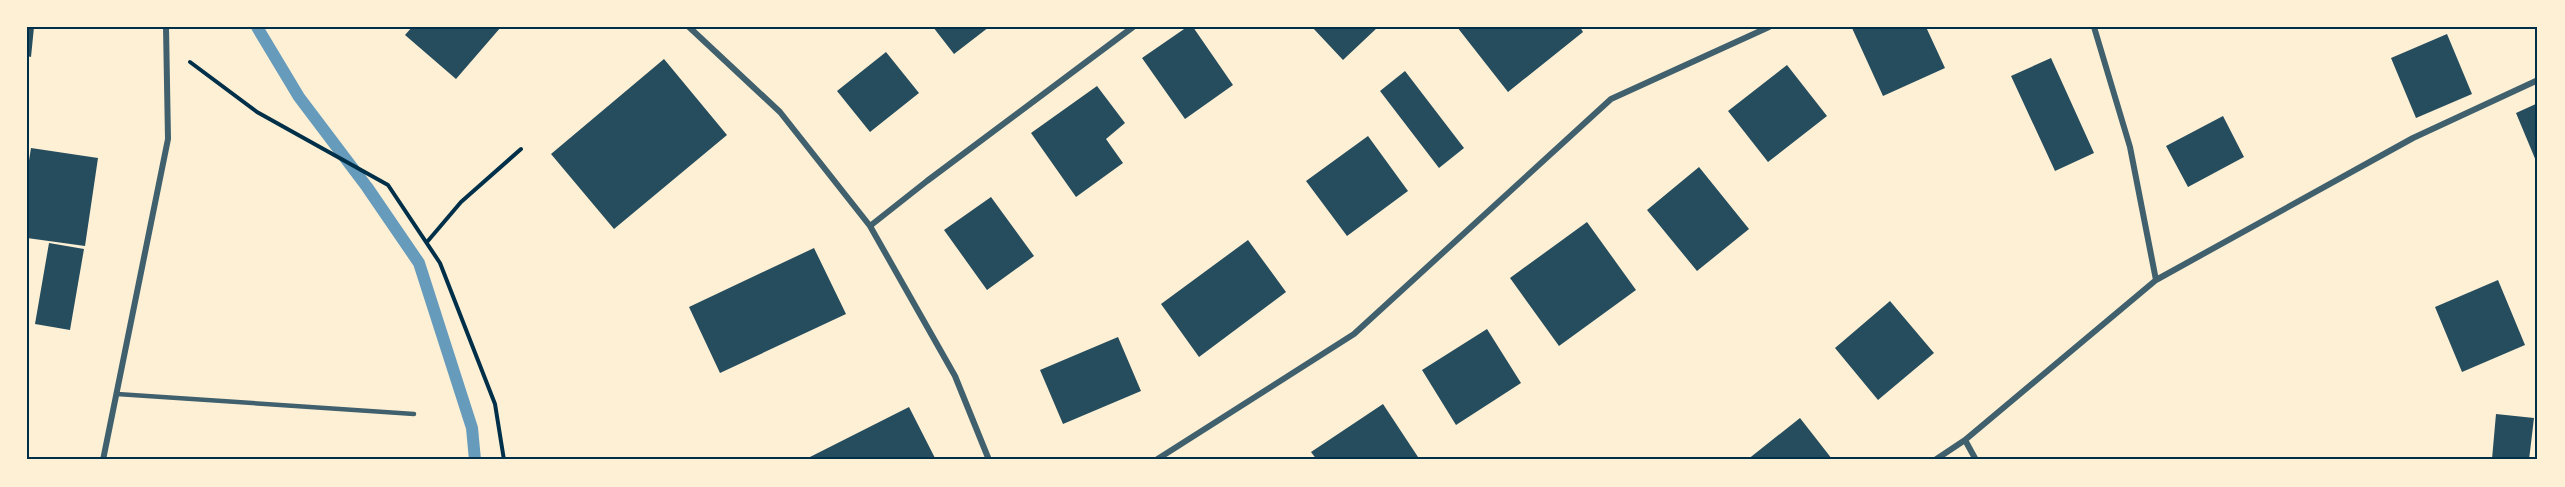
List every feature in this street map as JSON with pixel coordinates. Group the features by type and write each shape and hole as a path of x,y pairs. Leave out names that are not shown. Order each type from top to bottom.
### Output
{"street":[{"path":"103,460 168,139 166,27"},
{"path":"689,27 780,112 870,226 955,376 989,460"},
{"path":"870,226 1133,27"},
{"path":"1156,460 1354,334 1611,99 1769,27"},
{"path":"2094,27 2130,147 2156,280"},
{"path":"1935,460 1965,440 2156,280 2413,138 2538,80"},
{"path":"1965,440 1976,460"}],"lane":[{"path":"117,394 414,414"}],"path":[{"path":"165,44 257,112 388,185 440,263 495,404 504,460"},
{"path":"427,242 461,202 521,149"}],"building":[{"path":"27,27 34,27 31,57 27,56"},
{"path":"412,27 501,27 456,79 405,35"},
{"path":"933,27 989,27 954,54"},
{"path":"1187,27 1193,27 1233,85 1185,119 1142,58"},
{"path":"1312,27 1378,27 1343,60"},
{"path":"1457,27 1580,27 1583,32 1508,92"},
{"path":"1926,27 1945,68 1883,96 1852,28"},
{"path":"2447,34 2472,94 2416,118 2391,58"},
{"path":"886,52 919,93 870,132 837,91"},
{"path":"2051,58 2094,153 2055,171 2011,76"},
{"path":"664,59 727,135 614,229 551,154"},
{"path":"1787,65 1827,116 1768,162 1728,111"},
{"path":"1405,71 1464,148 1439,168 1380,91"},
{"path":"1097,86 1125,123 1106,139 1123,163 1076,197 1031,133"},
{"path":"2538,103 2538,160 2536,161 2516,113"},
{"path":"2223,116 2244,157 2188,187 2166,146"},
{"path":"1368,136 1408,191 1347,236 1306,181"},
{"path":"31,148 98,158 85,246 27,238 27,173"},
{"path":"1699,167 1749,229 1697,271 1647,210"},
{"path":"991,197 1034,256 987,290 944,230"},
{"path":"1587,222 1636,290 1559,346 1510,278"},
{"path":"1248,240 1286,292 1199,357 1161,304"},
{"path":"49,243 84,249 70,330 35,324"},
{"path":"814,248 846,314 720,373 689,307"},
{"path":"2498,280 2525,345 2462,372 2435,307"},
{"path":"1890,301 1934,353 1878,400 1835,348"},
{"path":"1487,329 1521,383 1456,425 1422,370"},
{"path":"1118,337 1141,391 1063,424 1040,370"},
{"path":"1383,404 1420,460 1317,460 1311,452"},
{"path":"909,407 936,460 804,460"},
{"path":"2496,414 2534,418 2529,460 2492,459"},
{"path":"1800,418 1832,459 1747,460"}],"waterway":[{"path":"257,27 299,97 367,187 419,263 472,428 475,460"}]}
